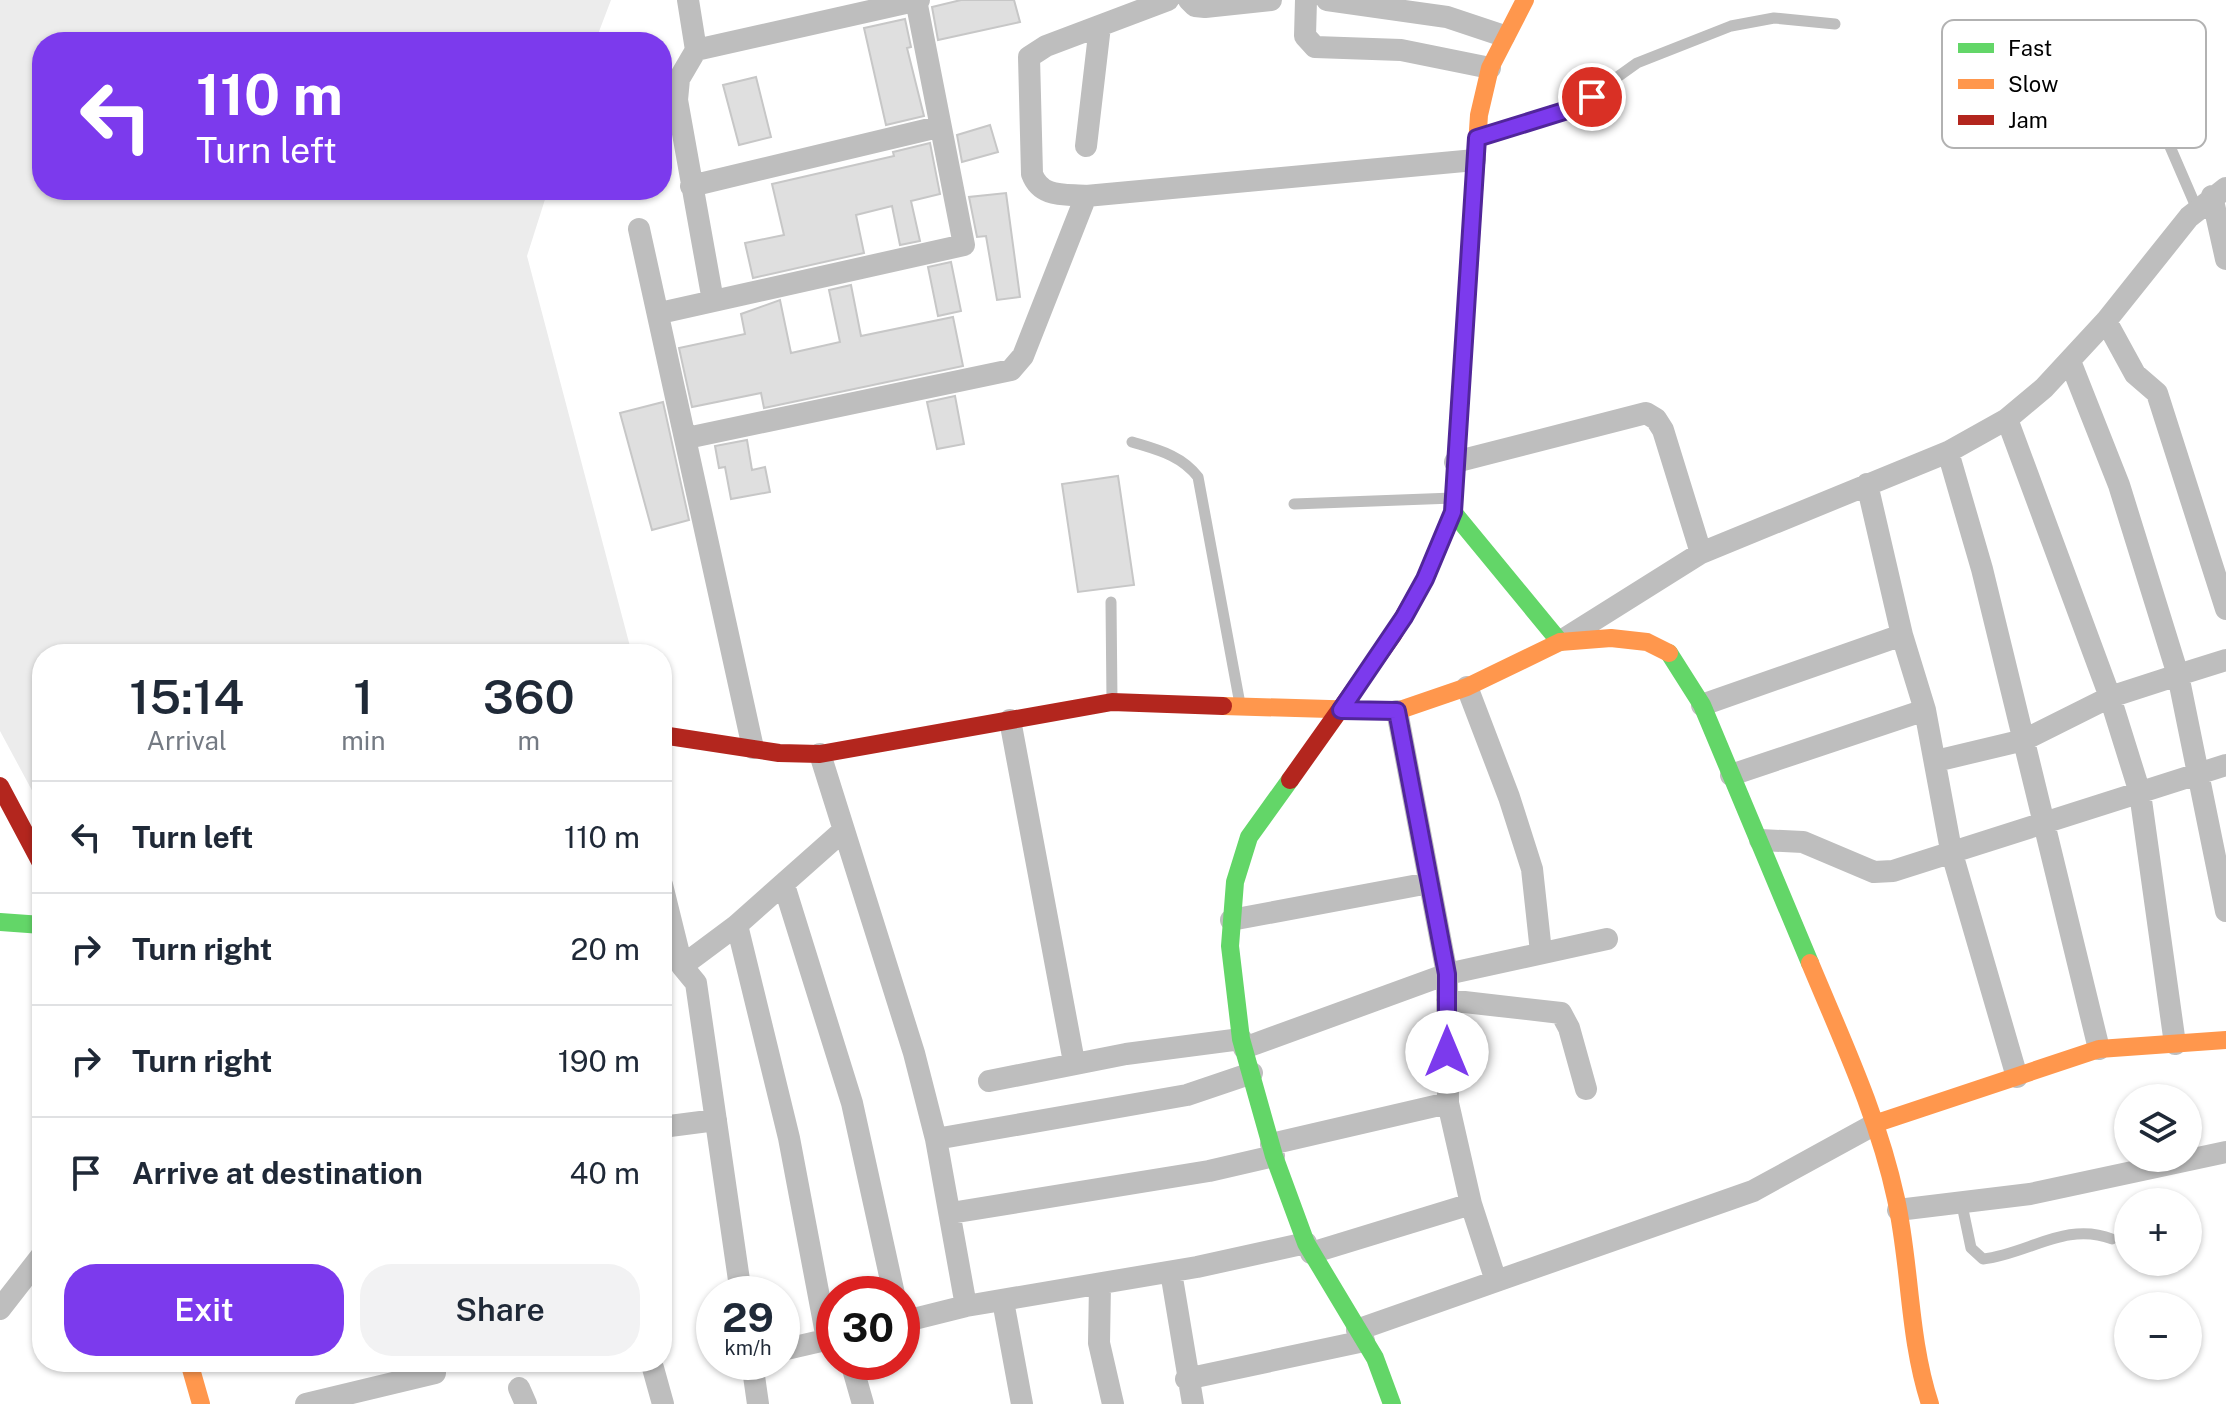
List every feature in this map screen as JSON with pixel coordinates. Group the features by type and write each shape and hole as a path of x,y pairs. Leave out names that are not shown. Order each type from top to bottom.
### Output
{"main road":[{"path":"1392,1404 1375,1358 1309,1248 1273,1150 1243,1044 1230,946 1231,920 1235,882 1249,837 1393,635 1425,579 1454,505 1476,149 1490,68 1525,0"},
{"path":"1454,505 1560,642"},
{"path":"672,736 820,754 1112,702 1397,711 1467,687 1560,642 1611,638 1647,642 1669,653 1702,705 1877,1123 1898,1210 1917,1365 1930,1404"},
{"path":"0,786 32,846"},
{"path":"0,922 32,924"},
{"path":"1877,1123 2099,1049 2226,1040"},
{"path":"192,1372 201,1404"}],"street":[{"path":"688,0 696,50 679,79 677,100 713,301"},
{"path":"660,313 964,245 938,127 917,0 696,50"},
{"path":"1168,0 1037,50 1029,57 1032,174 1036,184 1050,193 1086,196 1476,149"},
{"path":"1189,0 1195,6 1205,7 1271,0"},
{"path":"1306,0 1305,36 1315,47 1401,50 1490,68"},
{"path":"1327,0 1447,8 1504,36"},
{"path":"1086,146 1100,26"},
{"path":"691,186 938,127"},
{"path":"687,438 1011,370 1023,356 1086,196"},
{"path":"2212,198 2226,259"},
{"path":"1560,642 1701,553 1948,452 2007,419 2070,361 2212,198"},
{"path":"639,229 660,313 753,748"},
{"path":"2106,321 2135,374 2157,393 2226,609"},
{"path":"2070,361 2119,485 2178,675 2226,911"},
{"path":"1455,462 1646,413 1656,419 1663,430 1701,553"},
{"path":"2007,419 2110,697 2140,793 2175,1044"},
{"path":"1948,452 1982,569 2099,1049"},
{"path":"1867,484 1902,635 1925,710 1951,850 2017,1077"},
{"path":"1702,705 1902,635"},
{"path":"1936,761 2024,740 2110,697 2226,660"},
{"path":"1467,687 1509,797 1532,869 1541,952"},
{"path":"1731,775 1925,710"},
{"path":"1397,711 1447,974 1448,1103 1471,1204 1496,1281"},
{"path":"1010,720 1074,1062"},
{"path":"820,754 936,1139 966,1306"},
{"path":"1760,840 1803,842 1874,872 1893,871 1951,850 2226,765"},
{"path":"682,966 737,925 844,830"},
{"path":"1231,920 1429,883"},
{"path":"784,885 852,1103 890,1276"},
{"path":"737,925 789,1138 818,1276"},
{"path":"672,926 682,966 696,983 738,1276"},
{"path":"989,1081 1074,1062 1243,1044 1447,974 1607,939"},
{"path":"1447,1000 1561,1013 1569,1028 1586,1089"},
{"path":"936,1139 1178,1097 1252,1073"},
{"path":"951,1213 1209,1171 1273,1150 1448,1103"},
{"path":"672,1126 716,1120"},
{"path":"1186,1379 1360,1336 1496,1281 1753,1191 1877,1123"},
{"path":"1898,1210 1962,1205 2030,1194 2226,1152"},
{"path":"920,1318 966,1306 1309,1248 1471,1204"},
{"path":"0,1309 32,1268"},
{"path":"1171,1272 1186,1379 1193,1404"},
{"path":"1100,1284 1099,1343 1113,1404"},
{"path":"1003,1301 1022,1404"},
{"path":"654,1372 663,1404"},
{"path":"306,1404 435,1373"},
{"path":"755,1380 758,1404"},
{"path":"856,1380 863,1404"}],"lane":[{"path":"1476,149 1574,108 1637,63 1731,26 1774,18 1835,24"},
{"path":"2183,148 2212,198"},
{"path":"1132,442 1173,455 1188,465 1198,477 1240,704"},
{"path":"1294,504 1454,505"},
{"path":"1111,602 1112,702"},
{"path":"1962,1205 1971,1248 1983,1259 2058,1236 2096,1233 2112,1239"}],"shaded area":[{"path":"0,0 611,0 599,32 32,32 32,200 545,200 527,256 629,644 32,644 32,790 0,731"}],"building":[{"path":"961,0 1014,0 1020,22 938,40 932,7"},
{"path":"905,19 911,47 907,48 924,116 886,125 864,28"},
{"path":"756,77 771,137 739,145 723,85"},
{"path":"990,125 998,152 962,162 957,135"},
{"path":"930,143 940,194 911,201 920,241 900,245 892,206 856,215 864,253 753,278 745,243 784,235 772,184 894,156 893,152"},
{"path":"1006,193 1020,297 997,300 986,236 977,237 969,197"},
{"path":"951,262 961,311 938,316 928,267"},
{"path":"851,285 861,336 953,317 963,366 764,408 761,393 692,407 679,348 745,334 741,314 780,300 791,353 840,342 829,290"},
{"path":"955,396 964,444 937,449 927,402"},
{"path":"663,402 689,520 652,530 620,413"},
{"path":"747,440 752,470 765,467 770,492 731,499 725,467 719,468 715,446"},
{"path":"1118,476 1134,585 1078,592 1062,484"}],"traffic: fast":[{"path":"1453,512 1560,642"},
{"path":"1669,653 1702,705 1810,963"},
{"path":"1290,780 1249,837 1235,882 1230,946 1241,1039 1274,1156 1306,1243 1375,1358 1392,1404"},
{"path":"0,922 32,924"}],"traffic: slow":[{"path":"1453,513 1479,115 1490,68 1525,0"},
{"path":"1223,706 1397,711 1467,687 1560,642 1611,638 1647,642 1669,653"},
{"path":"1810,963 1858,1079 1888,1168 1901,1225 1918,1353 1930,1404"},
{"path":"1877,1123 2099,1049 2226,1040"},
{"path":"192,1372 201,1404"}],"traffic: jam":[{"path":"1290,780 1393,635 1425,579 1453,513"},
{"path":"672,737 779,753 820,754 1112,702 1223,706"},
{"path":"0,786 32,846"}],"route":[{"path":"1447,1052 1447,974 1397,711 1341,710 1404,617 1425,579 1453,512 1477,138 1574,108 1592,97"}]}
